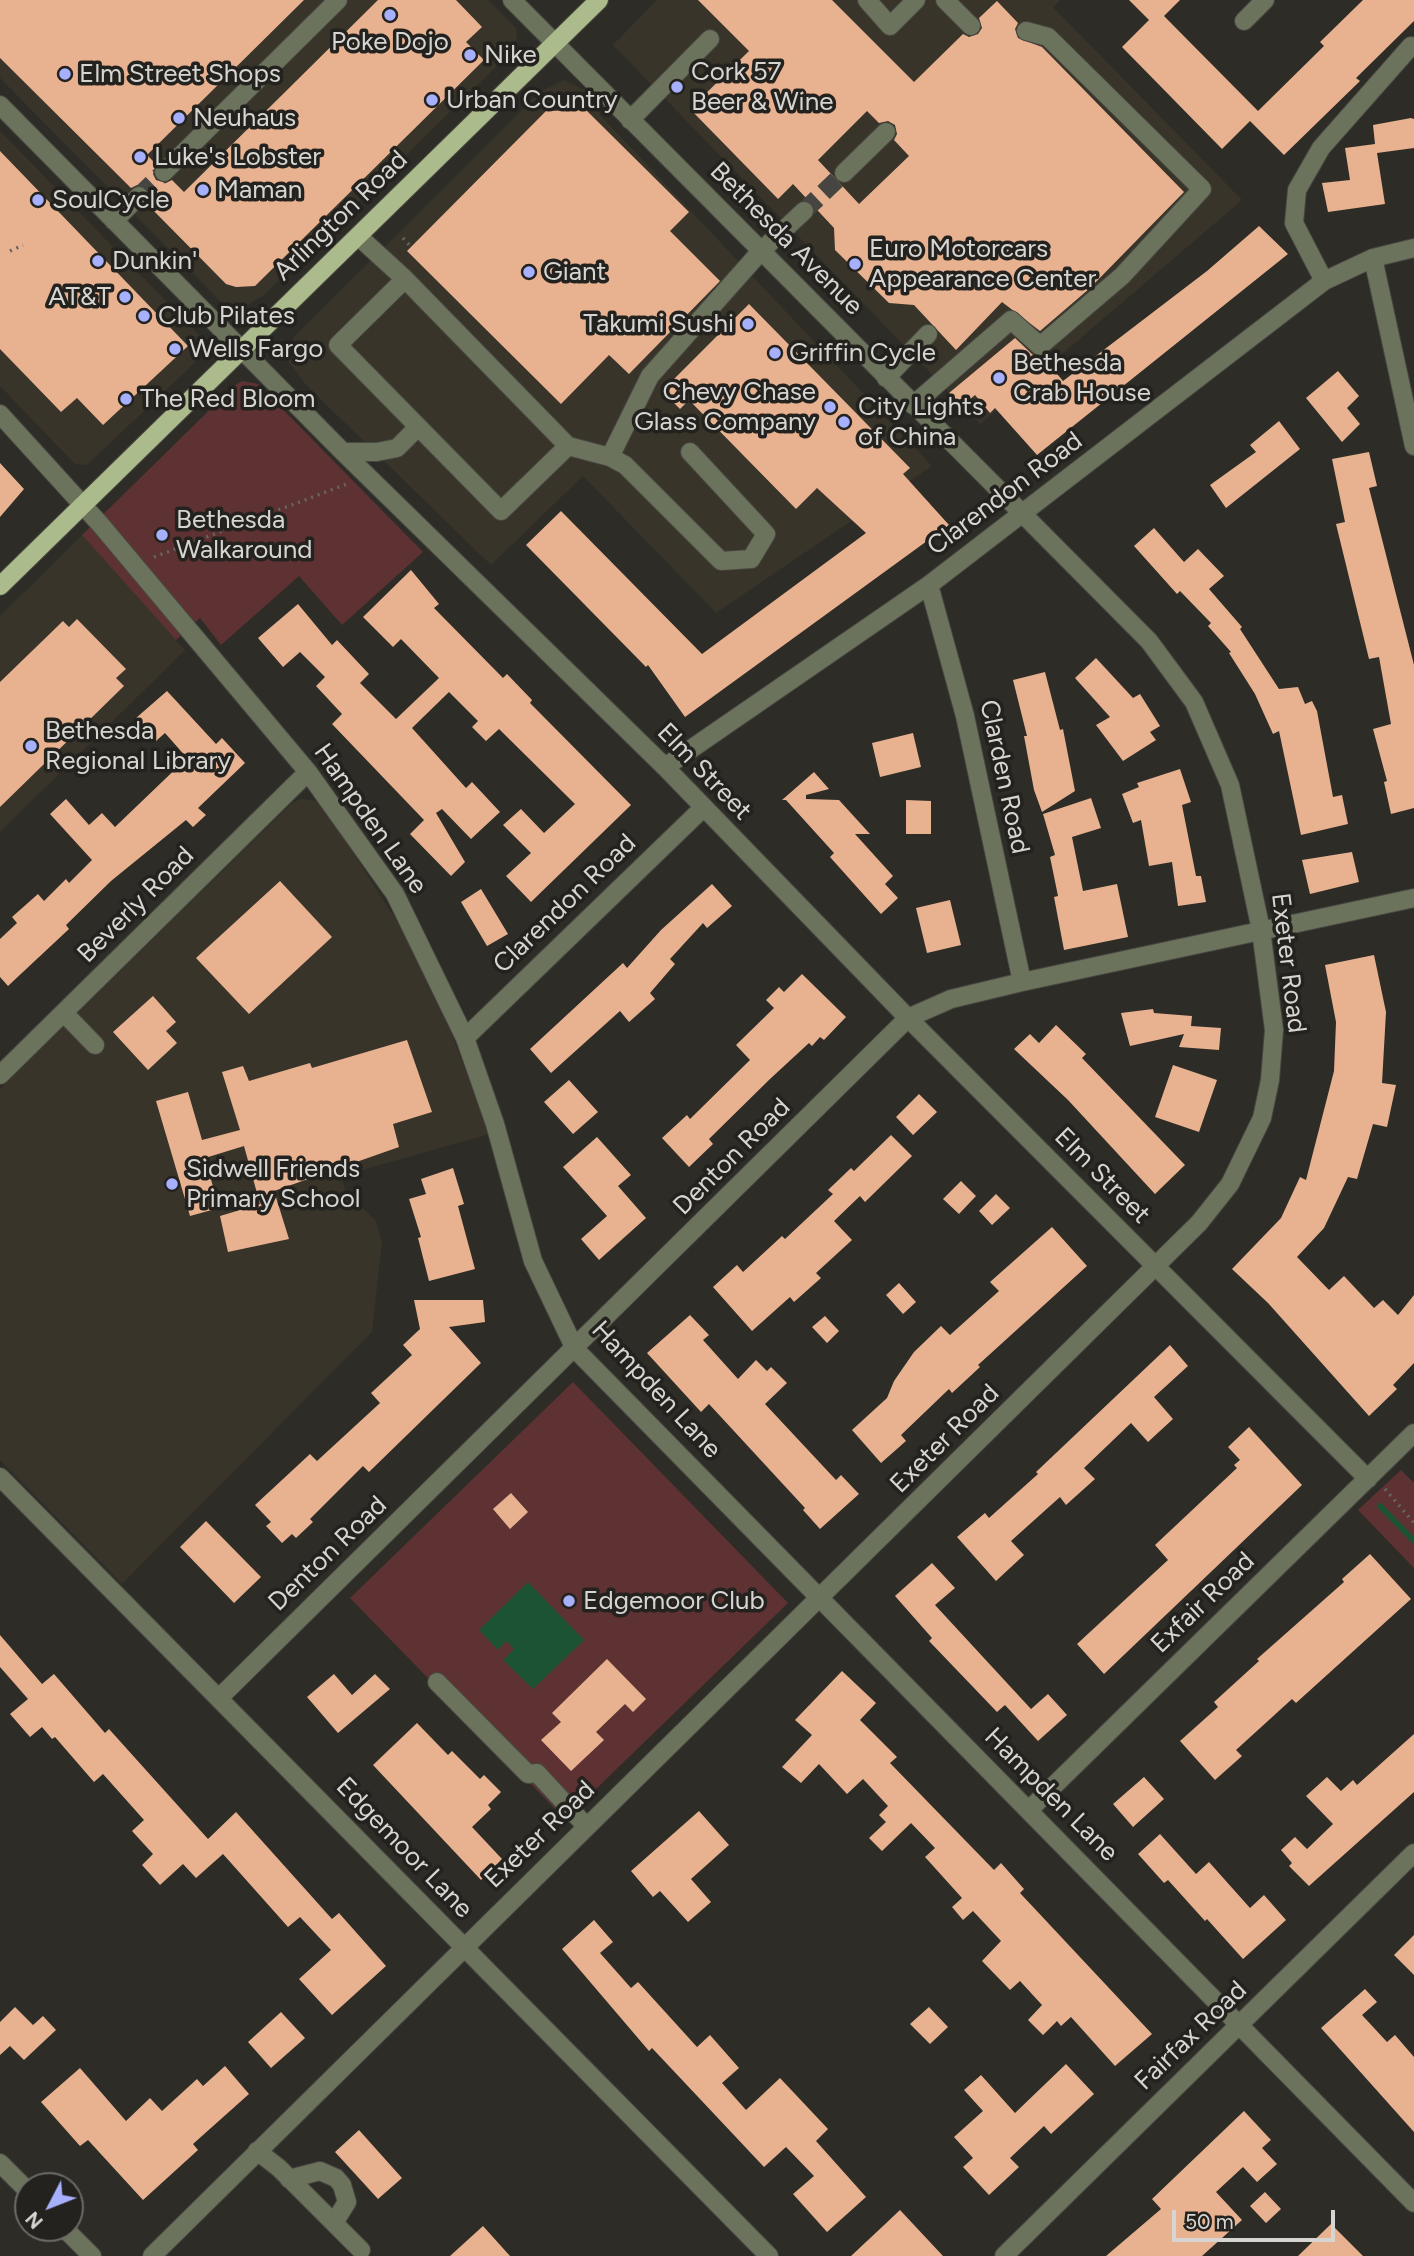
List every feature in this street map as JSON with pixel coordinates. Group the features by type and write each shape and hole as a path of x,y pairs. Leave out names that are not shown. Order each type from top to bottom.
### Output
{"main road":[{"name":"Arlington Road","path":"0,586 599,0"}],"street":[{"path":"164,172 338,0"},
{"name":"Bethesda Avenue","path":"512,0 1023,515"},
{"path":"867,0 890,26 916,0"},
{"path":"945,0 971,26"},
{"path":"1244,21 1265,0"},
{"path":"913,405 1011,320 1040,346 1122,276 1202,189 1072,69 1048,37 1026,31"},
{"path":"631,120 710,39"},
{"path":"1324,281 1294,223 1297,190 1321,148 1413,46"},
{"name":"Elm Street","path":"0,105 343,452 665,768 908,1018 1368,1479"},
{"path":"844,173 886,132"},
{"path":"114,221 139,196"},
{"path":"610,457 650,376 761,251 804,212"},
{"path":"358,236 405,279 568,446 610,457 625,465 721,561 751,559 766,534 690,452"},
{"name":"Clarendon Road","path":"665,768 929,585 1324,281 1373,258 1414,248"},
{"path":"1373,258 1414,446"},
{"path":"405,279 338,345 418,427 501,511 568,446"},
{"path":"886,378 928,334"},
{"name":"Hampden Lane","path":"0,414 84,505 308,772 395,894 465,1038 495,1124 533,1261 575,1349 1414,2203"},
{"path":"343,452 377,452 397,448 418,427"},
{"name":"Exeter Road","path":"152,2256 586,1826 1157,1268 1199,1223 1230,1184 1262,1118 1270,1080 1274,1030 1261,930 1230,785 1194,702 1149,641 1023,515"},
{"name":"Clarden Road","path":"929,585 965,716 1021,982"},
{"name":"Beverly Road","path":"0,1075 308,772"},
{"name":"Clarendon Road","path":"465,1038 702,808"},
{"name":"Denton Road","path":"220,1697 908,1018 951,999 1021,982 1414,898"},
{"path":"64,1013 95,1045"},
{"name":"Exfair Road","path":"1029,1810 1414,1433"},
{"name":"Edgemoor Lane","path":"3,1486 220,1697 769,2256"},
{"path":"437,1682 528,1774 537,1773 586,1826"},
{"name":"Fairfax Road","path":"1004,2256 1414,1853"},
{"path":"257,2151 361,2250"},
{"path":"0,2163 14,2177"},
{"path":"289,2179 320,2171 336,2178 342,2185 347,2202 334,2223"},
{"path":"78,2242 92,2256"}],"path":[{"path":"57,210 63,204"},
{"path":"403,238 411,247"},
{"path":"10,251 23,246"},
{"path":"295,346 338,345"},
{"path":"134,565 349,483"},
{"path":"1368,1479 1383,1486 1414,1523"}],"shaded area":[{"path":"0,0 488,0 516,28 517,37 513,50 263,296 241,309 225,306 0,78"},
{"path":"657,0 1060,0 1053,7 1242,200 980,424 613,45"},
{"path":"564,80 589,92 605,107 599,114 932,466 716,613 583,476 491,565 306,385 288,361 286,349 294,337 540,92"},
{"path":"0,131 205,341 203,355 87,465 75,464 0,386"},
{"path":"242,381 258,384 423,552 342,625 299,576 221,645 200,618 176,640 82,535"},
{"path":"82,535 185,650 0,832 0,616"},
{"name":"Sidwell Friends Primary School","path":"301,799 317,801 324,807 405,934 445,1016 489,1134 341,1176 346,1192 376,1221 382,1242 372,1332 122,1584 0,1460 0,1089 292,803"},
{"name":"Edgemoor Club","path":"573,1382 788,1603 565,1819 350,1598"},
{"path":"1401,1470 1414,1483 1414,1568 1358,1510"},
{"path":"528,1582 584,1640 533,1689 503,1660 514,1649 506,1641 498,1650 479,1630"}],"building":[{"path":"0,0 304,0 147,155 156,164 153,174 156,180 166,183 172,180 184,192 378,0 456,0 482,27 466,42 484,60 255,286 236,287 226,284 147,204 150,194 146,188 137,185 131,188 0,58"},
{"path":"698,0 832,0 914,82 963,34 969,37 978,34 982,28 979,18 997,1 1018,23 1015,29 1018,38 1042,47 1184,192 1089,289 1040,331 1002,302 956,350 914,305 889,303 835,250 834,228 793,184 778,199 690,109 749,51","holes":["867,111 879,123 888,121 895,125 897,134 894,140 909,156 859,204 818,160"]},
{"path":"1129,0 1180,0 1164,16 1258,111 1324,46 1320,42 1363,0 1414,0 1414,21 1356,78 1360,81 1284,155 1250,121 1222,149 1122,47 1149,20"},
{"name":"Giant","path":"586,110 689,212 670,231 720,281 629,374 609,355 561,404 407,251 546,111"},
{"path":"1414,119 1414,148 1377,153 1385,204 1328,212 1322,183 1350,180 1345,148 1375,144 1373,125"},
{"path":"0,151 188,346 103,425 77,398 61,412 0,349"},
{"path":"1259,226 1288,254 1037,455 995,408 990,413 975,395 961,407 949,393 1015,338 1033,355 1043,357 1063,381 1207,271"},
{"path":"749,304 910,468 903,474 949,525 685,717 648,665 646,667 526,545 561,511 702,654 866,533 817,488 796,509 689,400 680,409 662,391"},
{"path":"1338,371 1359,396 1347,408 1360,424 1342,442 1306,398"},
{"path":"1279,421 1300,449 1226,508 1210,485 1256,452 1250,445"},
{"path":"1369,452 1377,486 1369,488 1414,665 1414,808 1391,814 1384,782 1387,781 1373,729 1391,724 1379,657 1369,659 1336,524 1345,522 1332,459"},
{"path":"0,463 24,489 0,517"},
{"path":"1154,528 1184,562 1198,549 1224,576 1209,589 1242,627 1240,629 1279,689 1298,687 1305,704 1312,701 1317,711 1333,797 1342,795 1348,824 1301,835 1279,731 1273,734 1255,694 1229,653 1231,652 1208,626 1211,623 1180,591 1177,594 1134,546"},
{"path":"411,570 439,604 434,608 503,678 507,674 532,700 530,703 631,805 531,902 506,876 531,853 503,825 521,809 544,833 575,804 499,729 486,741 472,727 478,721 449,692 412,728 466,788 472,782 500,812 471,839 442,809 436,813 465,862 451,876 410,834 424,820 332,724 342,714 316,686 325,677 300,652 283,667 258,638 298,604 332,645 337,640 369,674 360,683 396,719 439,678 401,639 393,647 363,617"},
{"name":"Bethesda Regional Library","path":"77,619 126,669 116,678 124,686 0,807 0,682 63,621 69,627"},
{"path":"1096,658 1133,698 1140,694 1160,726 1150,732 1156,740 1123,761 1096,725 1110,717 1075,678"},
{"path":"1045,672 1060,730 1063,729 1075,791 1042,812 1034,790 1024,736 1027,736 1013,680"},
{"path":"167,691 216,744 222,738 245,763 198,808 206,815 193,827 186,820 111,881 66,925 69,929 8,986 0,977 0,939 17,923 12,917 38,894 44,901 66,879 69,883 92,860 50,814 66,799 89,825 102,813 115,827 187,758 165,733 156,741 136,718"},
{"path":"913,733 921,767 880,777 872,743"},
{"path":"1180,769 1191,802 1182,805 1196,876 1201,876 1206,902 1178,906 1172,862 1149,866 1141,820 1133,823 1122,794 1139,787 1137,783"},
{"path":"814,772 829,789 806,795 806,799 839,800 870,834 855,834 893,876 885,884 898,898 881,914 830,857 834,853 786,800 782,800"},
{"path":"1091,798 1101,828 1072,837 1083,891 1117,884 1128,937 1064,950 1054,897 1058,896 1050,857 1055,855 1043,814"},
{"path":"906,800 931,801 931,834 906,834"},
{"path":"1352,852 1359,882 1310,894 1302,860"},
{"path":"280,881 332,937 249,1014 196,958"},
{"path":"712,884 732,906 707,928 703,923 670,959 675,964 650,993 655,999 629,1022 620,1011 551,1073 530,1049 623,963 627,968 661,930"},
{"path":"481,889 508,934 487,946 461,902"},
{"path":"950,900 961,945 927,953 916,908"},
{"path":"1374,955 1386,1012 1382,1083 1396,1085 1387,1127 1373,1124 1357,1179 1348,1177 1324,1228 1297,1257 1329,1290 1344,1276 1374,1308 1383,1300 1398,1315 1414,1295 1414,1363 1393,1385 1397,1389 1369,1416 1268,1303 1232,1269 1281,1218 1300,1177 1306,1180 1334,1071 1336,1022 1325,965"},
{"path":"802,974 846,1017 824,1040 820,1037 812,1046 809,1043 770,1079 709,1139 713,1144 689,1167 662,1138 687,1115 690,1119 750,1060 736,1045 774,1008 766,1000 779,987 784,992"},
{"path":"153,996 176,1022 166,1031 177,1043 148,1070 113,1032"},
{"path":"1153,1009 1154,1013 1192,1016 1191,1026 1221,1028 1219,1050 1179,1047 1184,1034 1130,1046 1121,1013"},
{"path":"1056,1025 1086,1054 1082,1058 1185,1165 1155,1194 1068,1100 1014,1049 1030,1034 1039,1043"},
{"path":"407,1040 432,1112 393,1124 399,1147 274,1191 289,1239 228,1252 220,1216 260,1204 244,1146 205,1158 219,1208 190,1216 156,1101 188,1092 202,1140 240,1130 222,1072 243,1066 249,1081 310,1063 312,1068"},
{"path":"1173,1065 1217,1080 1199,1132 1155,1117"},
{"path":"569,1080 598,1112 573,1134 544,1102"},
{"path":"919,1094 937,1112 913,1135 896,1117"},
{"path":"891,1135 912,1156 865,1202 860,1196 834,1221 852,1240 816,1273 821,1278 794,1302 790,1297 752,1331 713,1287 737,1265 743,1272 782,1236 785,1239 833,1194 828,1190 851,1168 854,1171"},
{"path":"597,1137 631,1175 618,1186 646,1218 599,1260 581,1239 607,1216 563,1167"},
{"path":"453,1168 464,1204 458,1206 475,1269 429,1281 418,1238 421,1237 409,1199 426,1194 421,1179"},
{"path":"961,1181 976,1196 959,1214 943,1199"},
{"path":"996,1194 1010,1208 992,1225 979,1211"},
{"path":"1052,1227 1087,1266 978,1365 980,1367 952,1393 949,1389 901,1435 906,1441 881,1463 852,1430 887,1398 894,1381 914,1352 941,1326 950,1335 999,1291 990,1282"},
{"path":"899,1283 916,1302 903,1314 886,1295"},
{"path":"414,1300 483,1300 485,1322 449,1327 481,1363 369,1472 363,1466 310,1519 313,1522 296,1538 292,1534 282,1543 266,1526 271,1522 255,1505 310,1454 317,1461 380,1403 371,1393 412,1355 403,1345 420,1329"},
{"path":"690,1315 709,1335 703,1340 738,1379 756,1360 767,1371 771,1367 787,1383 765,1404 836,1480 841,1475 859,1494 820,1529 803,1510 805,1508 709,1404 701,1412 647,1353"},
{"path":"825,1316 839,1331 827,1343 812,1327"},
{"path":"1170,1345 1188,1366 1154,1397 1173,1419 1148,1442 1131,1423 1084,1468 1095,1479 1066,1505 1060,1497 1011,1541 1024,1555 996,1581 957,1537 985,1513 989,1518 1038,1474 1036,1472"},
{"path":"1249,1427 1302,1485 1104,1674 1077,1644 1168,1560 1155,1545 1237,1468 1234,1465 1240,1460 1228,1447"},
{"path":"511,1493 528,1512 510,1529 493,1509"},
{"path":"206,1521 261,1577 234,1603 180,1547"},
{"path":"1370,1554 1411,1599 1296,1703 1292,1699 1236,1750 1242,1756 1215,1780 1180,1741 1218,1707 1214,1702 1259,1661 1257,1659 1344,1582 1342,1579"},
{"path":"932,1563 955,1588 935,1605 1031,1709 1048,1694 1067,1715 1038,1741 1005,1705 997,1712 929,1641 932,1638 895,1596"},
{"path":"0,1635 42,1684 54,1674 105,1733 109,1729 208,1839 236,1812 332,1919 339,1913 386,1966 332,2015 299,1979 331,1950 300,1917 288,1927 223,1854 196,1878 183,1864 160,1885 142,1865 153,1854 132,1831 144,1820 103,1774 94,1782 55,1737 52,1739 42,1727 30,1737 10,1714 28,1699 0,1667"},
{"path":"607,1659 646,1699 633,1712 625,1704 596,1732 604,1740 571,1771 541,1740 561,1722 552,1713"},
{"path":"842,1671 876,1703 860,1720 897,1757 890,1763 994,1870 1001,1863 1024,1889 1020,1893 1152,2034 1115,2066 1071,2017 1061,2026 1057,2021 1043,2035 1028,2020 1042,2005 1020,1981 1010,1990 982,1961 1001,1941 973,1911 963,1920 952,1907 962,1898 925,1857 935,1848 911,1823 882,1851 869,1838 886,1822 879,1815 888,1806 863,1779 847,1794 819,1764 801,1783 782,1767 812,1735 795,1720"},
{"path":"334,1674 352,1695 375,1674 390,1689 338,1733 307,1697"},
{"path":"417,1723 448,1755 452,1751 480,1779 484,1775 501,1792 488,1805 491,1809 472,1827 502,1859 481,1880 373,1765"},
{"path":"1414,1734 1414,1792 1309,1886 1289,1866 1292,1863 1281,1850 1295,1837 1307,1849 1333,1824 1306,1796 1327,1777 1341,1791 1353,1780 1357,1785"},
{"path":"1144,1777 1164,1799 1133,1827 1113,1804"},
{"path":"699,1811 729,1845 691,1879 711,1902 688,1922 660,1891 653,1897 631,1871"},
{"path":"1160,1834 1196,1874 1209,1862 1250,1908 1264,1895 1286,1920 1243,1959 1168,1880 1164,1883 1138,1854"},
{"path":"594,1920 613,1942 600,1953 631,1988 638,1982 697,2047 710,2035 739,2068 722,2083 746,2110 780,2078 828,2129 816,2141 866,2197 827,2232 793,2194 814,2176 786,2147 764,2167 652,2048 649,2051 562,1949"},
{"path":"1414,1935 1414,1975 1394,1955"},
{"path":"1365,1989 1377,2002 1362,2015 1387,2042 1395,2035 1414,2057 1414,2132 1321,2028"},
{"path":"15,2007 33,2025 43,2016 56,2030 24,2060 10,2046 0,2055 0,2022"},
{"path":"929,2007 948,2027 930,2044 910,2024"},
{"path":"281,2012 305,2038 271,2068 248,2042"},
{"path":"1066,2064 1094,2094 1051,2134 1044,2126 1010,2158 1019,2167 989,2195 963,2167 973,2158 954,2137 983,2111 964,2090 981,2075 1015,2113"},
{"path":"225,2066 249,2094 193,2144 198,2150 143,2200 88,2140 80,2146 41,2102 80,2068 126,2121 150,2098 162,2111 197,2079 203,2086"},
{"path":"1244,2111 1271,2140 1262,2148 1277,2164 1257,2182 1243,2167 1216,2192 1242,2220 1202,2256 1106,2256 1161,2209 1152,2199"},
{"path":"359,2130 402,2178 378,2199 335,2152"},
{"path":"1265,2192 1281,2209 1266,2223 1250,2206"},
{"path":"900,2210 943,2256 851,2256 882,2227"},
{"path":"1331,2224 1363,2256 1298,2256"},
{"path":"483,2226 510,2256 450,2256"}],"waterway":[{"path":"1380,1506 1414,1541"}],"tunnel":[{"path":"139,196 164,172"},
{"path":"804,211 844,173"}],"place":[{"name":"Poke Dojo","path":"390,15"},
{"name":"Nike","path":"470,55"},
{"name":"Elm Street Shops","path":"65,74"},
{"name":"Cork 57 Beer & Wine","path":"677,87"},
{"name":"Urban Country","path":"432,100"},
{"name":"Neuhaus","path":"179,118"},
{"name":"Luke's Lobster","path":"140,157"},
{"name":"Maman","path":"203,190"},
{"name":"SoulCycle","path":"38,200"},
{"name":"Dunkin'","path":"98,261"},
{"name":"Euro Motorcars Appearance Center","path":"855,264"},
{"name":"Giant","path":"529,272"},
{"name":"AT&T","path":"125,297"},
{"name":"Club Pilates","path":"144,316"},
{"name":"Takumi Sushi","path":"748,324"},
{"name":"Wells Fargo","path":"175,349"},
{"name":"Griffin Cycle","path":"775,353"},
{"name":"Bethesda Crab House","path":"999,378"},
{"name":"The Red Bloom","path":"126,399"},
{"name":"Chevy Chase Glass Company","path":"830,407"},
{"name":"City Lights of China","path":"844,422"},
{"name":"Bethesda Walkaround","path":"162,535"},
{"name":"Bethesda Regional Library","path":"31,746"},
{"name":"Sidwell Friends Primary School","path":"172,1184"},
{"name":"Edgemoor Club","path":"569,1601"}]}
